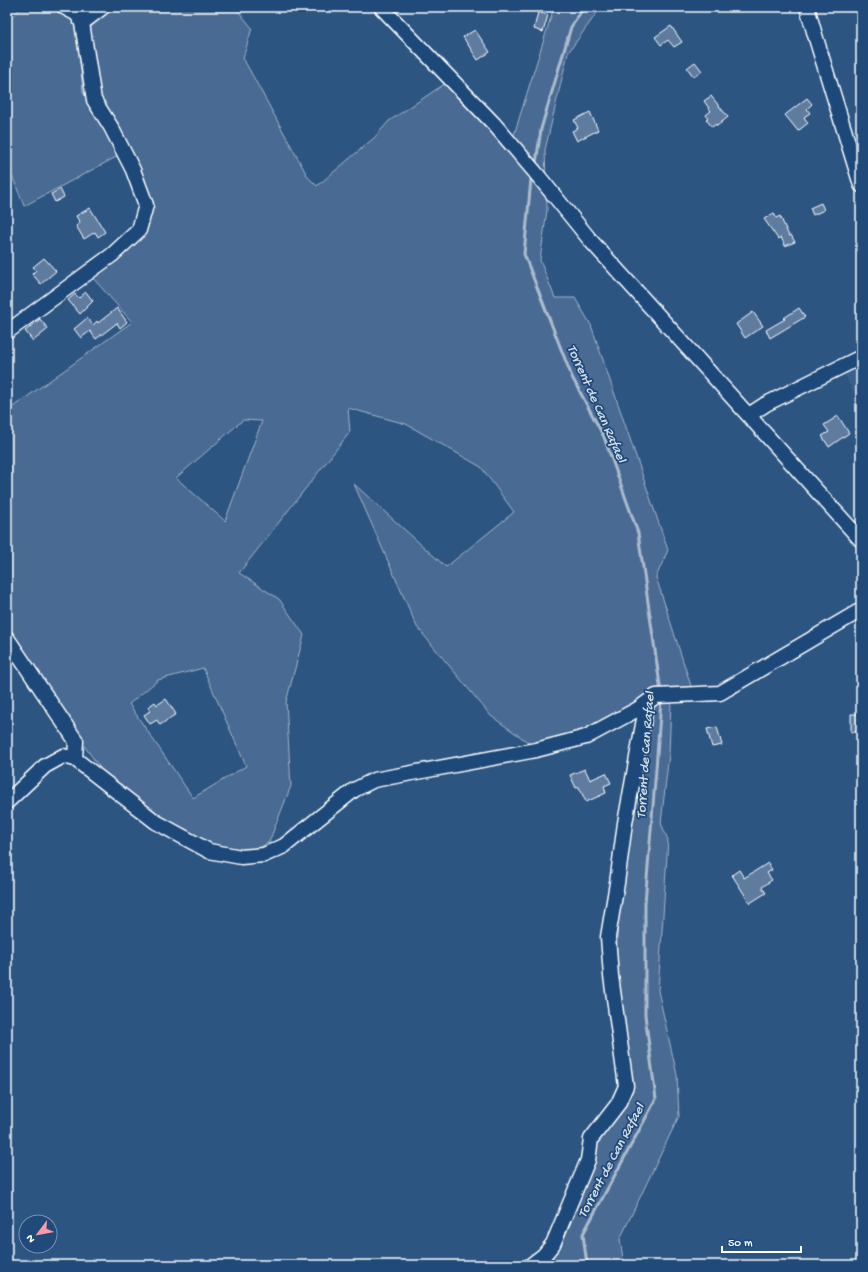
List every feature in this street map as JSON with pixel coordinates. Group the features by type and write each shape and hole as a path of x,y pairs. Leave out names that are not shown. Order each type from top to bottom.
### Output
{"street":[{"path":"7,332 112,255 139,230 146,205 133,170 111,127 94,100 82,23 76,14 64,7"},
{"path":"82,23 103,7"},
{"path":"381,7 494,124 591,241 861,540"},
{"path":"807,7 861,185"},
{"path":"749,415 766,404 861,357"},
{"path":"7,802 45,766 62,756 75,759 156,822 209,851 241,857 264,856 284,846 354,790 374,780 536,750 586,737 646,704 656,696 720,693 861,610"},
{"path":"7,638 76,741 75,759"},
{"path":"530,1265 544,1255 553,1244 588,1160 591,1139 618,1104 626,1086 611,976 608,937 625,823 646,704"}],"shaded area":[{"path":"22,7 52,7 76,21 83,92 120,155 24,206 7,163 7,22"},
{"path":"114,7 235,7 252,28 243,58 308,177 317,186 374,138 389,121 446,83 516,158 513,138 554,7 601,7 568,53 545,150 547,210 540,260 555,298 575,298 591,325 668,550 656,577 692,689 652,692 584,731 532,745 491,716 417,627 354,484 446,567 514,512 481,467 406,424 348,408 350,432 239,573 279,599 304,635 286,702 291,786 269,842 253,852 211,846 185,833 105,775 23,652 7,633 7,411 132,322 92,277 130,249 144,227 150,208 145,179 99,101 87,30","holes":["243,420 262,421 225,521 176,478","203,668 246,766 193,798 129,704 158,680"]},
{"path":"861,363 861,407 843,371"},
{"path":"671,702 669,754 661,823 668,840 658,991 677,1075 679,1116 620,1239 623,1259 626,1265 553,1265 553,1251 597,1137 627,1099 616,966 618,915 652,704"}],"building":[{"path":"538,12 548,15 543,32 534,29"},
{"path":"671,26 682,42 674,47 668,40 661,45 655,37"},
{"path":"475,30 490,52 478,60 463,37"},
{"path":"695,62 702,71 694,77 687,68"},
{"path":"711,96 728,117 717,126 716,124 712,127 706,119 708,118 706,115 711,111 704,101"},
{"path":"807,98 812,104 807,109 810,113 804,117 808,123 798,131 785,115"},
{"path":"590,112 598,130 577,141 572,131 578,128 574,120"},
{"path":"60,189 64,197 55,202 51,194"},
{"path":"821,203 824,210 813,215 810,208"},
{"path":"90,208 105,232 98,237 95,232 84,239 76,226 80,223 76,216"},
{"path":"774,213 776,218 780,216 789,236 791,235 795,242 785,246 781,237 778,239 764,219"},
{"path":"44,258 56,271 41,284 32,274 36,270 33,267"},
{"path":"86,292 93,301 80,314 68,300 75,294 79,298"},
{"path":"117,308 127,322 120,328 117,323 96,339 90,331 81,338 74,329 87,318 93,325 97,321 98,323"},
{"path":"799,308 805,317 770,338 766,330 785,319 784,318"},
{"path":"753,312 763,326 745,338 736,324"},
{"path":"40,319 48,329 33,341 25,331"},
{"path":"838,416 849,433 829,447 822,436 829,432 824,425"},
{"path":"166,699 176,714 160,725 157,720 150,724 144,715 150,711 148,707 155,702 157,705"},
{"path":"851,714 861,714 861,732 851,732"},
{"path":"717,727 722,745 712,747 707,729"},
{"path":"585,769 590,780 606,773 611,783 604,786 606,793 586,802 579,787 576,788 570,775"},
{"path":"768,863 772,870 767,873 772,880 762,887 766,893 750,903 732,875 739,870 744,878"}],"waterway":[{"name":"Torrent de Can Rafael","path":"536,163 541,129 571,27 584,7"},
{"name":"Torrent de Can Rafael","path":"531,179 524,254 572,377 604,437 638,533 661,692"},
{"name":"Torrent de Can Rafael","path":"587,1265 583,1234 656,1099 645,1015 645,903 661,700"}]}
